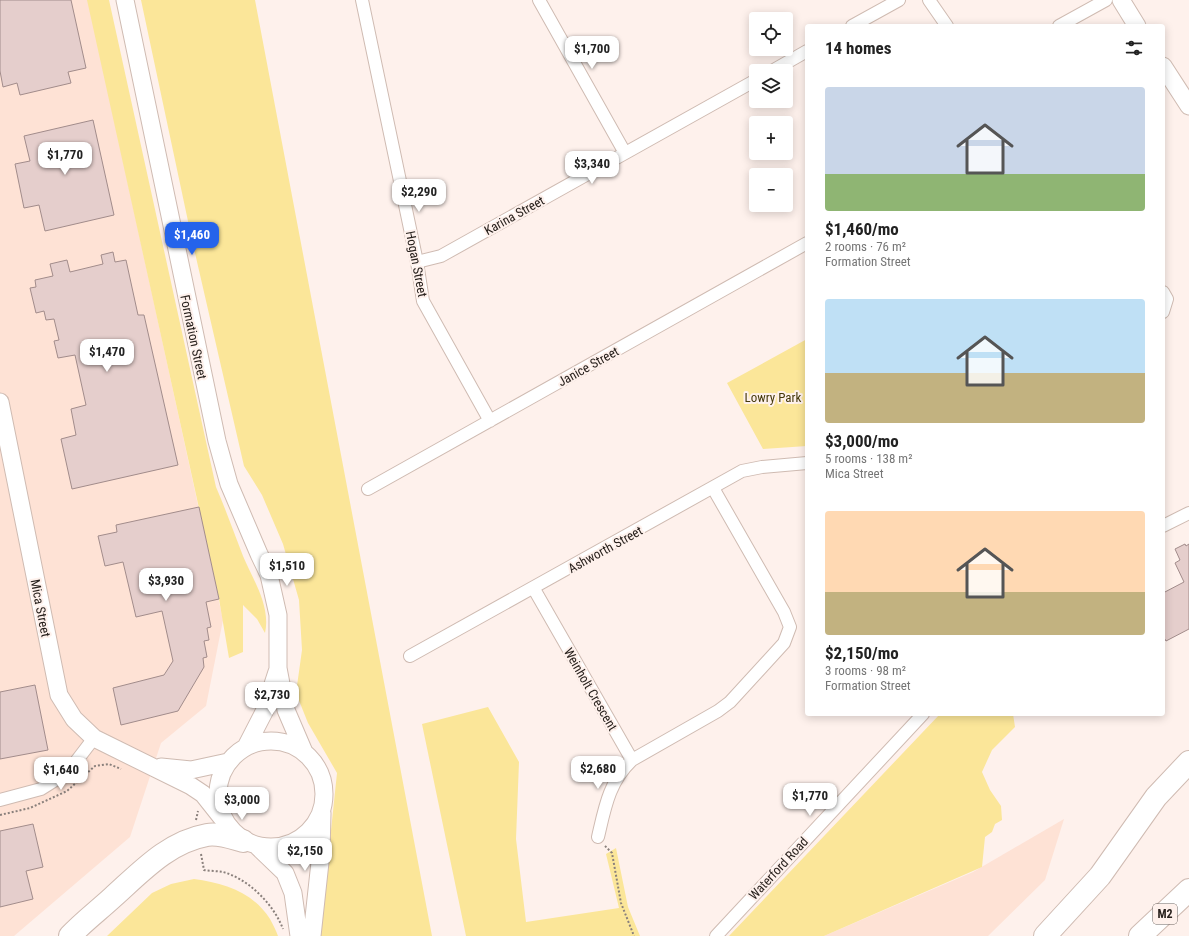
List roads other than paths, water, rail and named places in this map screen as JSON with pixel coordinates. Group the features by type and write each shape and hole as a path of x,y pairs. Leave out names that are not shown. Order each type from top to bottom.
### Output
{"highway":[{"path":"1045,936 1100,876 1156,797 1189,762"},
{"path":"70,936 152,862 176,846 197,838 218,835 251,844"},
{"name":"M2","path":"1140,936 1189,890"}],"main road":[{"name":"Formation Street","path":"125,0 217,441 229,484 269,575 278,615 278,668 286,710 304,752"},
{"path":"1120,0 1136,24"},
{"path":"1165,69 1189,106"},
{"name":"Mica Street","path":"0,402 59,695 74,719 94,738 203,794 222,818"},
{"name":"Formation Street","path":"246,747 264,712 278,668"},
{"path":"291,934 293,892 285,873 251,844 231,831 222,818 218,804 217,789 221,775 228,762 246,747 261,742 276,741 291,744 304,752 315,764 322,779 324,795 321,853 312,936"},
{"name":"Mica Street","path":"153,767 191,770 228,762"},
{"path":"251,844 274,848 290,844 303,837 314,825 322,811"}],"street":[{"name":"Hogan Street","path":"362,0 417,262 423,301 490,421"},
{"path":"539,0 625,153"},
{"path":"856,24 899,0"},
{"path":"929,0 946,24"},
{"path":"1063,24 1106,0"},
{"path":"784,64 805,52"},
{"name":"Karina Street","path":"417,262 441,256 749,84"},
{"name":"Janice Street","path":"368,489 805,245"},
{"name":"Ashworth Street","path":"410,656 742,472 762,467 805,463"},
{"path":"598,837 611,789 620,772 632,760 718,711 730,702 784,643 790,627 784,612 713,488"},
{"path":"1165,525 1189,513"},
{"name":"Weinholt Crescent","path":"534,588 632,760"},
{"name":"Waterford Road","path":"716,936 921,716"},
{"path":"0,800 41,789 68,772 94,738"}],"park label":[{"name":"Lowry Park","path":"773,397"}]}
